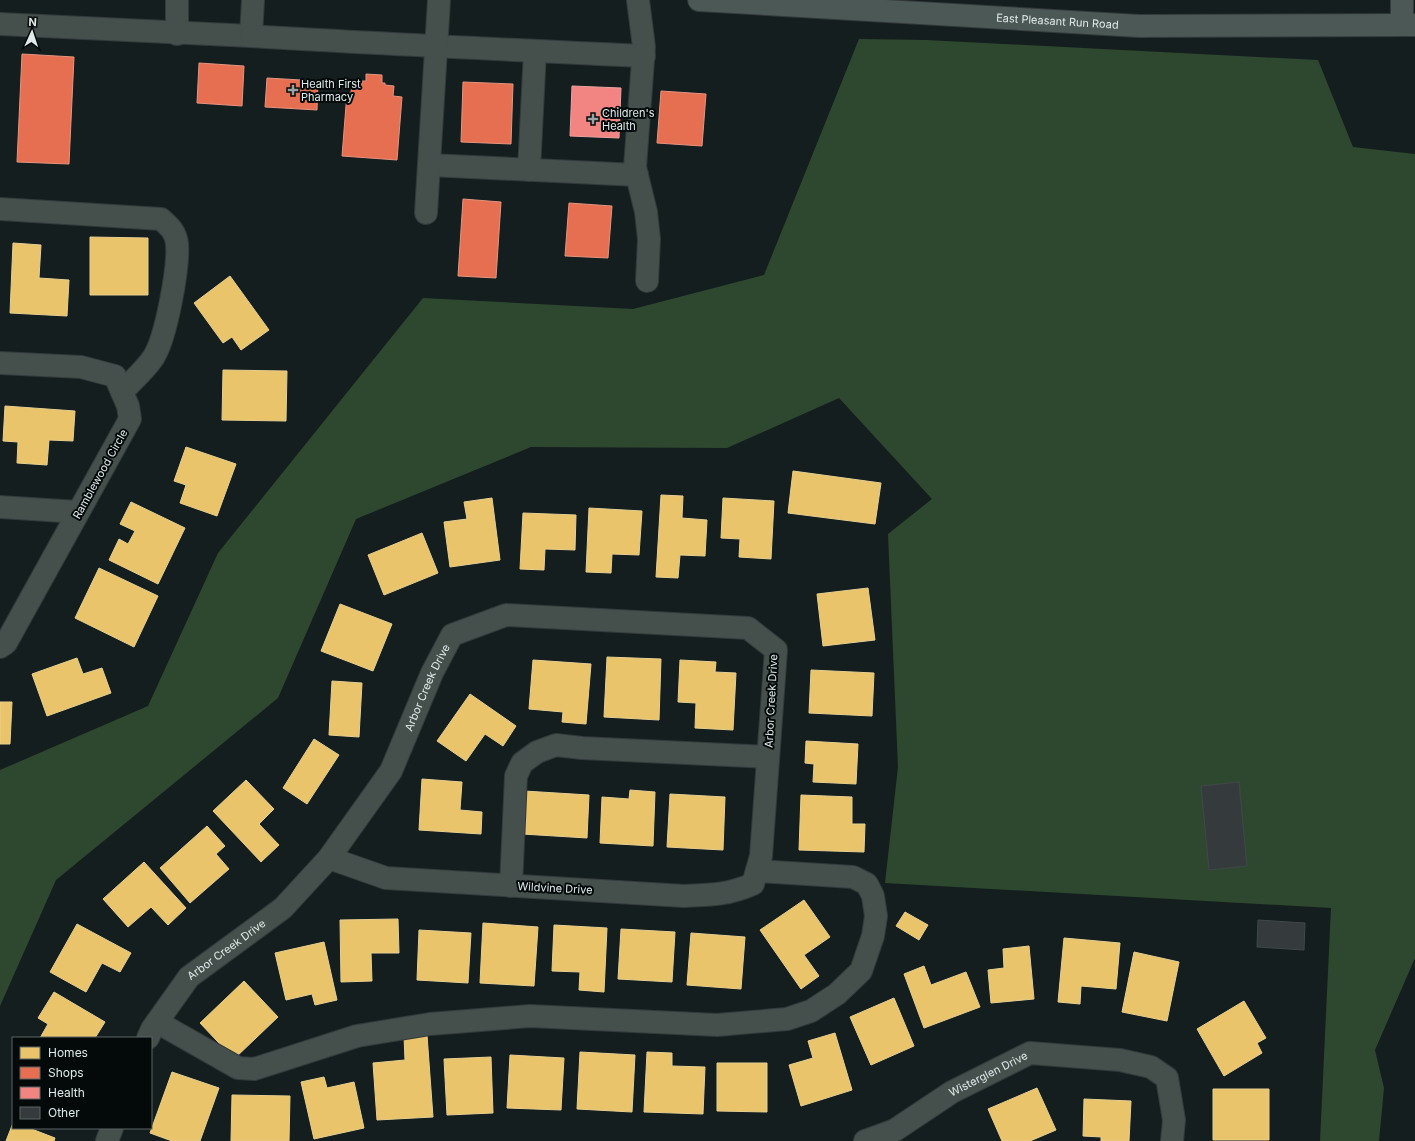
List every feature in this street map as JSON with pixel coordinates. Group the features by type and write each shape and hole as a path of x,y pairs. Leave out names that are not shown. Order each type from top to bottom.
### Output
{"main road":[{"name":"East Pleasant Run Road","path":"699,0 828,3 1139,26 1409,25"},
{"path":"1402,0 1409,25"}],"street":[{"path":"177,0 177,34"},
{"path":"251,36 254,0"},
{"path":"426,213 439,0"},
{"path":"638,0 644,56 635,167 646,212 649,239 647,281"},
{"path":"0,24 177,34 251,36 402,46 437,46 644,56"},
{"path":"529,170 535,51"},
{"path":"430,165 637,175"},
{"path":"0,209 161,219 171,227 177,243 176,272 165,329 154,357 122,392"},
{"name":"Ramblewood Circle","path":"0,363 81,367 115,376 128,406 130,419 6,643 0,647"},
{"path":"0,507 78,512"},
{"name":"Arbor Creek Drive","path":"153,1030 189,977 283,908 329,858 391,771 432,672 452,635 506,615 748,628 776,650 759,863"},
{"path":"511,886 516,776 522,763 537,752 556,745 582,748 768,757"},
{"name":"Wildvine Drive","path":"329,858 386,878 684,896 719,895 737,891 753,884 759,863"},
{"path":"153,1030 238,1068 254,1069 357,1036 430,1024 530,1016 717,1025 787,1019 811,1011 837,994 861,971 873,936 876,916 873,896 867,884 853,877 759,863"},
{"name":"Wisterglen Drive","path":"865,1141 895,1130 952,1092 1030,1053 1120,1060 1151,1067 1168,1078 1174,1120 1172,1141"},
{"path":"107,1141 112,1129"}],"green space":[{"path":"859,39 926,40 1318,60 1353,147 1415,154 1415,958 1375,1050 1384,1088 1379,1141 1320,1141 1331,908 885,883 898,767 888,534 932,499 839,398 727,448 531,447 356,519 278,698 56,880 0,1006 0,770 148,706 218,553 423,298 633,309 764,275"}],"building: Homes":[{"path":"90,237 148,238 148,295 90,295"},
{"path":"13,243 41,245 39,278 69,280 67,316 10,313"},
{"path":"230,276 269,330 241,350 232,337 223,343 194,303"},
{"path":"223,370 287,371 286,421 222,420"},
{"path":"5,406 75,411 73,441 49,440 47,465 17,463 18,442 3,441"},
{"path":"186,447 236,464 217,516 180,503 186,485 174,481"},
{"path":"793,471 881,483 875,524 788,513"},
{"path":"661,495 683,496 682,518 707,520 705,556 680,555 678,578 656,577"},
{"path":"492,498 500,560 450,567 444,522 467,519 464,502"},
{"path":"723,498 774,501 771,559 739,557 740,539 721,538"},
{"path":"131,502 185,528 158,584 109,560 119,539 128,544 135,531 120,524"},
{"path":"589,508 642,511 639,555 612,554 611,573 586,572"},
{"path":"523,513 576,515 575,550 545,549 544,570 520,569"},
{"path":"422,533 438,573 384,595 368,555"},
{"path":"99,568 158,596 134,647 75,618"},
{"path":"868,588 875,640 823,646 817,594"},
{"path":"340,604 392,624 373,671 321,651"},
{"path":"607,657 661,659 659,720 604,717"},
{"path":"77,658 83,674 102,668 111,693 47,716 32,674"},
{"path":"533,660 591,664 586,724 562,722 563,712 529,709"},
{"path":"680,660 716,662 715,672 736,673 733,730 695,728 696,703 678,702"},
{"path":"811,670 874,673 872,716 809,713"},
{"path":"332,681 362,683 359,737 329,735"},
{"path":"470,694 516,726 503,746 485,734 466,761 437,741"},
{"path":"0,702 12,702 10,744 0,744"},
{"path":"314,739 339,755 307,804 283,788"},
{"path":"806,741 858,744 856,784 813,782 814,764 805,763"},
{"path":"422,779 462,782 460,810 482,812 481,834 419,830"},
{"path":"246,780 274,809 259,824 279,845 261,862 213,811"},
{"path":"630,790 655,792 653,846 600,843 602,797 629,799"},
{"path":"524,791 589,795 587,838 522,834"},
{"path":"670,794 725,797 723,850 667,847"},
{"path":"801,795 852,797 852,824 865,824 864,852 799,850"},
{"path":"207,826 225,846 216,854 229,869 190,903 160,868"},
{"path":"144,862 186,908 168,925 151,907 128,927 103,899"},
{"path":"804,900 830,937 804,955 819,976 801,989 760,930"},
{"path":"905,912 928,925 919,940 896,926"},
{"path":"398,919 399,953 371,953 372,981 341,982 340,920"},
{"path":"483,923 538,927 534,986 480,983"},
{"path":"77,924 131,953 120,972 102,963 86,992 50,972"},
{"path":"554,925 607,928 604,992 579,990 580,972 552,971"},
{"path":"621,929 675,932 672,982 618,979"},
{"path":"419,930 471,933 468,983 417,980"},
{"path":"691,933 745,937 741,989 687,985"},
{"path":"1064,938 1120,943 1116,989 1081,986 1080,1004 1058,1002"},
{"path":"324,942 337,1000 315,1005 312,994 286,1000 275,953"},
{"path":"1029,946 1034,999 991,1003 988,970 1004,968 1003,949"},
{"path":"1134,952 1179,962 1167,1021 1122,1012"},
{"path":"924,966 931,985 966,972 980,1007 924,1028 904,974"},
{"path":"244,981 278,1017 234,1059 200,1023"},
{"path":"54,992 105,1022 96,1037 41,1037 48,1024 38,1018"},
{"path":"894,998 914,1046 871,1065 850,1017"},
{"path":"1244,1001 1266,1038 1257,1043 1262,1053 1224,1076 1197,1029"},
{"path":"835,1033 852,1090 801,1106 789,1065 813,1058 808,1041"},
{"path":"427,1035 433,1117 377,1120 373,1063 405,1060 404,1036"},
{"path":"580,1052 635,1055 632,1112 577,1109"},
{"path":"647,1052 672,1053 672,1066 705,1067 703,1114 644,1112"},
{"path":"510,1055 564,1058 561,1110 507,1108"},
{"path":"491,1057 493,1113 447,1115 444,1059"},
{"path":"717,1063 767,1063 767,1112 717,1111"},
{"path":"172,1072 219,1088 200,1141 172,1141 150,1133"},
{"path":"324,1077 327,1088 354,1082 364,1128 314,1139 301,1082"},
{"path":"1037,1088 1056,1130 1030,1141 1002,1141 988,1109"},
{"path":"1213,1089 1269,1089 1269,1140 1213,1140"},
{"path":"232,1095 290,1096 289,1141 231,1141"},
{"path":"1084,1099 1131,1101 1129,1141 1101,1141 1101,1137 1083,1136"},
{"path":"12,1126 12,1129 32,1129 55,1138 54,1141 6,1141"}],"building: Shops":[{"path":"22,54 74,57 69,164 17,162"},
{"path":"199,63 244,66 242,106 197,103"},
{"path":"366,74 382,75 382,83 385,83 385,85 394,86 393,96 402,97 397,160 342,156 347,93 351,93 352,83 362,84 362,81 366,81"},
{"path":"267,78 318,81 317,110 265,107"},
{"path":"463,82 513,84 511,144 461,142"},
{"path":"661,91 706,94 702,146 657,143"},
{"path":"463,199 501,202 496,278 458,276"},
{"path":"569,203 612,206 608,258 565,256"}],"building: Health":[{"path":"572,86 621,88 619,138 570,136"}],"building: Other":[{"path":"1239,782 1247,866 1209,870 1201,786"},
{"path":"1258,920 1305,923 1304,950 1257,947"}],"place":[{"name":"Health First Pharmacy","path":"293,90"},
{"name":"Children's Health","path":"593,119"}]}
